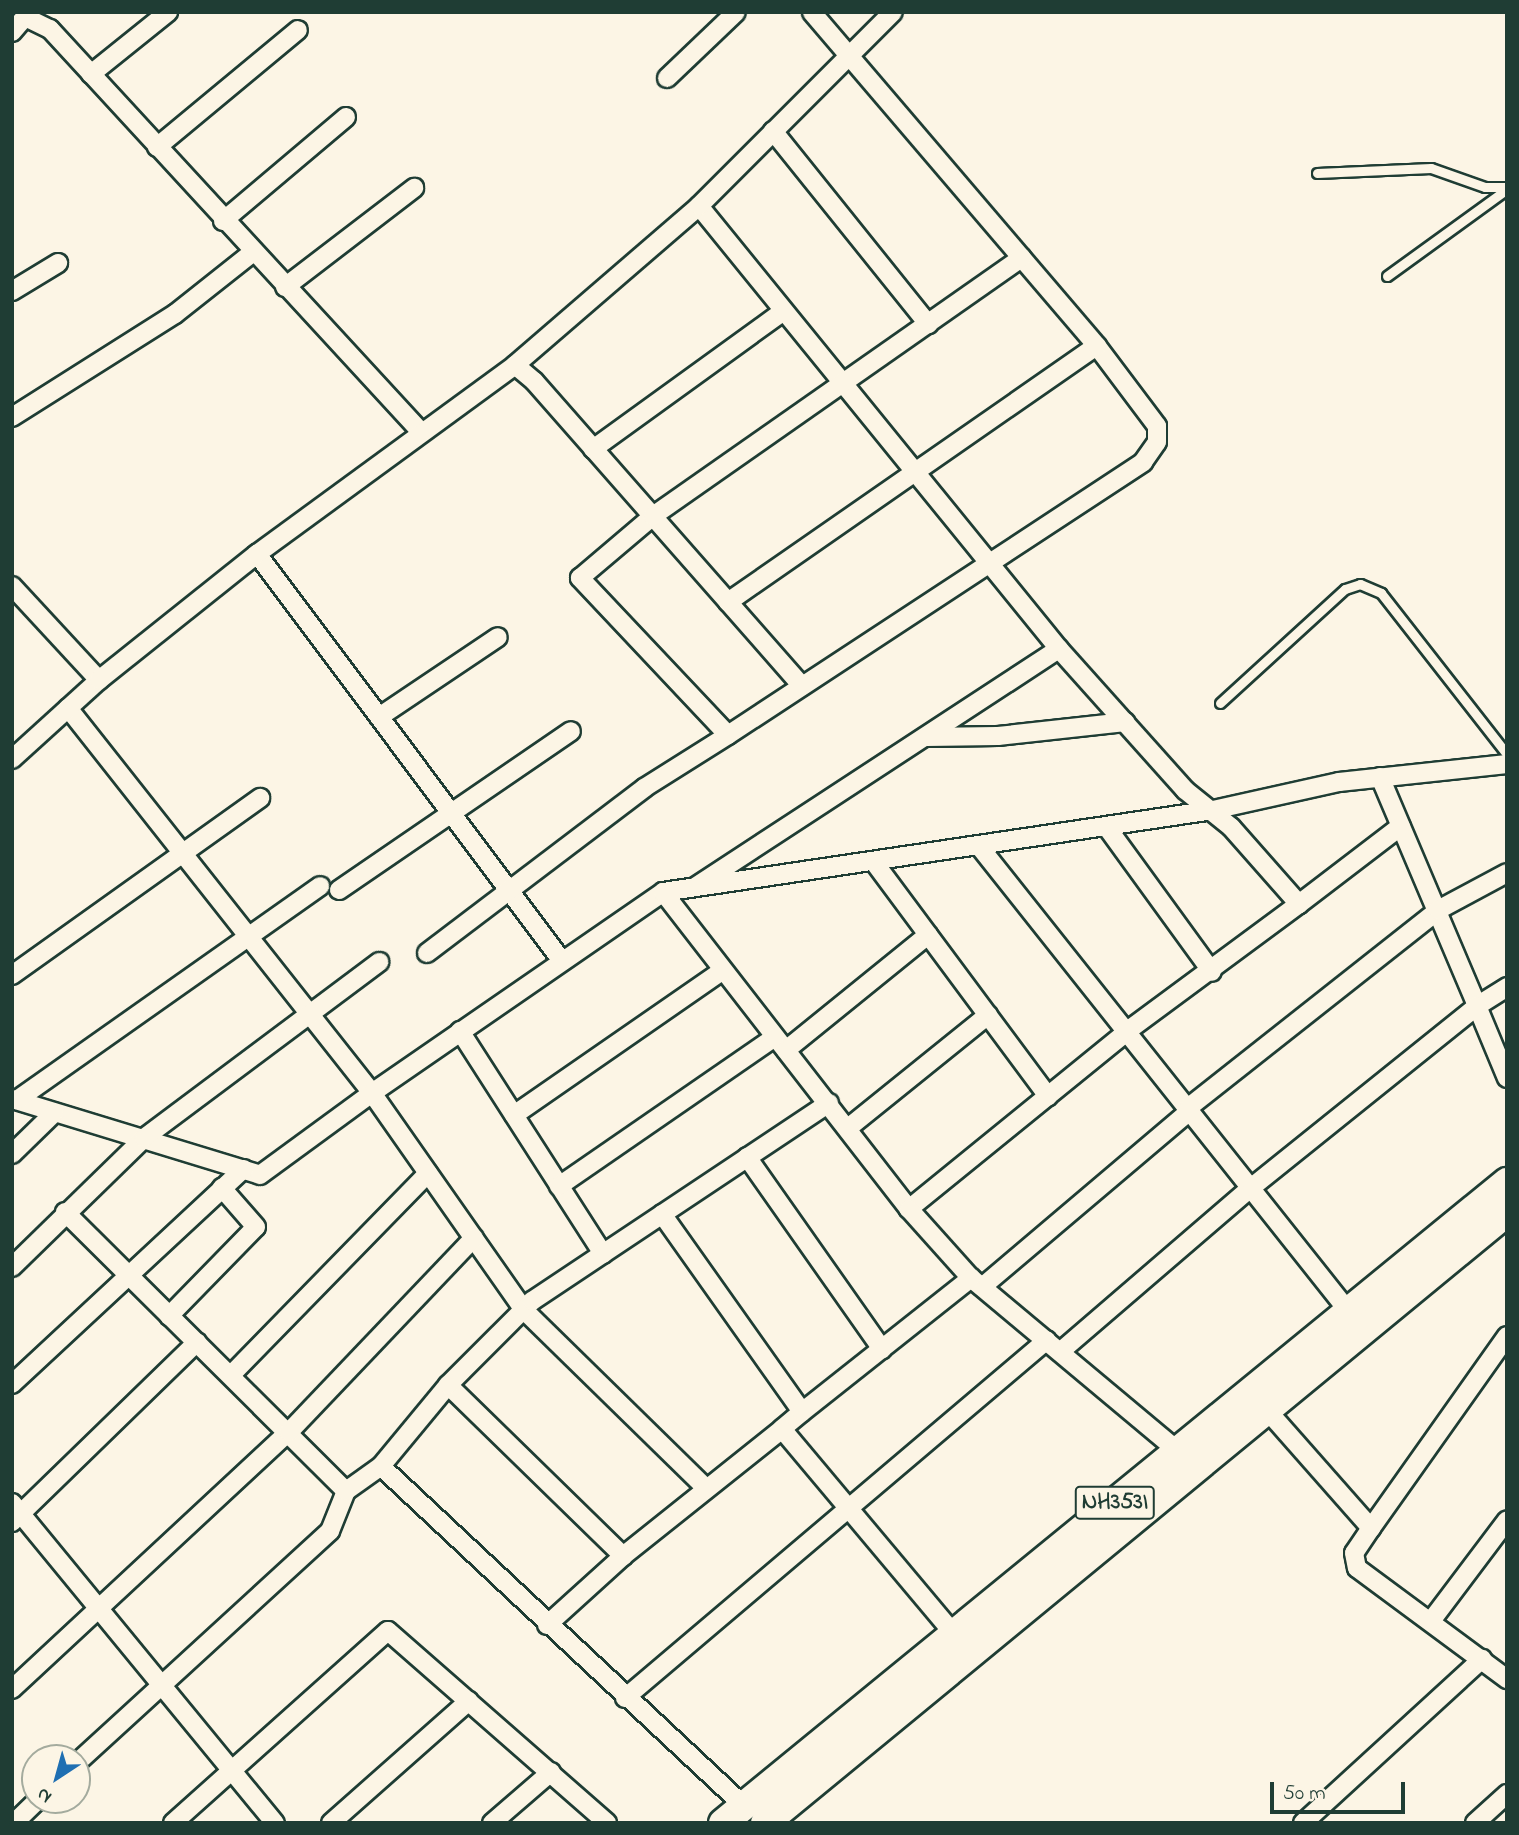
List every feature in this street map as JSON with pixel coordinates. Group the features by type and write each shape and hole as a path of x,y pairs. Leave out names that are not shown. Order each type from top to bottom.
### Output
{"highway":[{"name":"NH353I","path":"744,1817 1187,1459 1349,1312 1507,1182"},
{"name":"NH353I","path":"744,1817 954,1634 1187,1459 1266,1409 1507,1212"}],"street":[{"path":"91,74 168,12"},
{"path":"667,78 737,12"},
{"path":"427,953 512,892 644,788 1143,462 1157,442 1157,426 1097,346 812,12"},
{"path":"12,759 99,680 257,554 515,365 699,206 848,53 893,12"},
{"path":"12,32 26,15 50,29 252,253 421,432"},
{"path":"157,147 298,30"},
{"path":"223,221 346,117"},
{"path":"772,131 928,324"},
{"path":"285,287 414,188"},
{"path":"699,206 782,312 1059,649 1185,790 1213,810 1299,904"},
{"path":"12,417 175,314 252,253"},
{"path":"728,735 580,578 653,516 1022,258"},
{"path":"12,291 58,263"},
{"path":"593,449 782,312"},
{"path":"728,602 1097,346"},
{"path":"515,365 653,516 802,686"},
{"path":"257,554 562,961"},
{"path":"15,595 99,680"},
{"path":"379,717 498,637"},
{"path":"692,889 1059,649"},
{"path":"68,708 372,1093 523,1309 706,1488"},
{"path":"925,737 998,736 1125,723"},
{"path":"340,890 571,731"},
{"path":"14,1100 260,1175 460,1031 663,892 1213,810 1380,777 1507,764"},
{"path":"1380,777 1507,1078"},
{"path":"12,975 180,851 260,798"},
{"path":"1106,826 1212,972"},
{"path":"909,1209 1129,1030 1212,972 1401,826"},
{"path":"978,846 1129,1030 1349,1312"},
{"path":"874,862 1048,1096"},
{"path":"547,1625 623,1556 706,1488 882,1349 976,1282 1438,910 1507,873"},
{"path":"14,1100 320,886"},
{"path":"663,892 909,1209 976,1282 1187,1459"},
{"path":"559,1186 781,1044 928,935"},
{"path":"12,1266 144,1138 308,1012 379,962"},
{"path":"514,1115 722,971"},
{"path":"1061,1351 1252,1187 1478,1006 1507,987"},
{"path":"848,1128 988,1015"},
{"path":"460,1031 603,1254"},
{"path":"91,1750 330,1531 346,1491 381,1466 448,1385 523,1309 829,1103"},
{"path":"12,1154 54,1113"},
{"path":"747,1157 882,1349"},
{"path":"12,1384 243,1169"},
{"path":"230,1375 428,1172"},
{"path":"169,1316 256,1227 222,1188"},
{"path":"65,1212 346,1491"},
{"path":"662,1214 802,1412"},
{"path":"12,1689 289,1432 474,1238"},
{"path":"1507,1336 1354,1553 1354,1565 1507,1679"},
{"path":"625,1698 1047,1340"},
{"path":"197,1342 15,1513 99,1609 275,1823"},
{"path":"448,1385 623,1556"},
{"path":"1266,1409 1371,1528"},
{"path":"782,1429 954,1634"},
{"path":"381,1466 625,1698 744,1817"},
{"path":"1431,1621 1507,1520"},
{"path":"173,1823 388,1631 607,1823"},
{"path":"1303,1823 1482,1659"},
{"path":"331,1823 469,1701"},
{"path":"492,1823 551,1772"},
{"path":"1475,1823 1505,1799"}],"lane":[{"path":"1317,173 1431,168 1485,187 1507,188"},
{"path":"1387,276 1507,188"},
{"path":"1220,703 1345,589 1360,584 1381,593 1507,754"}]}
